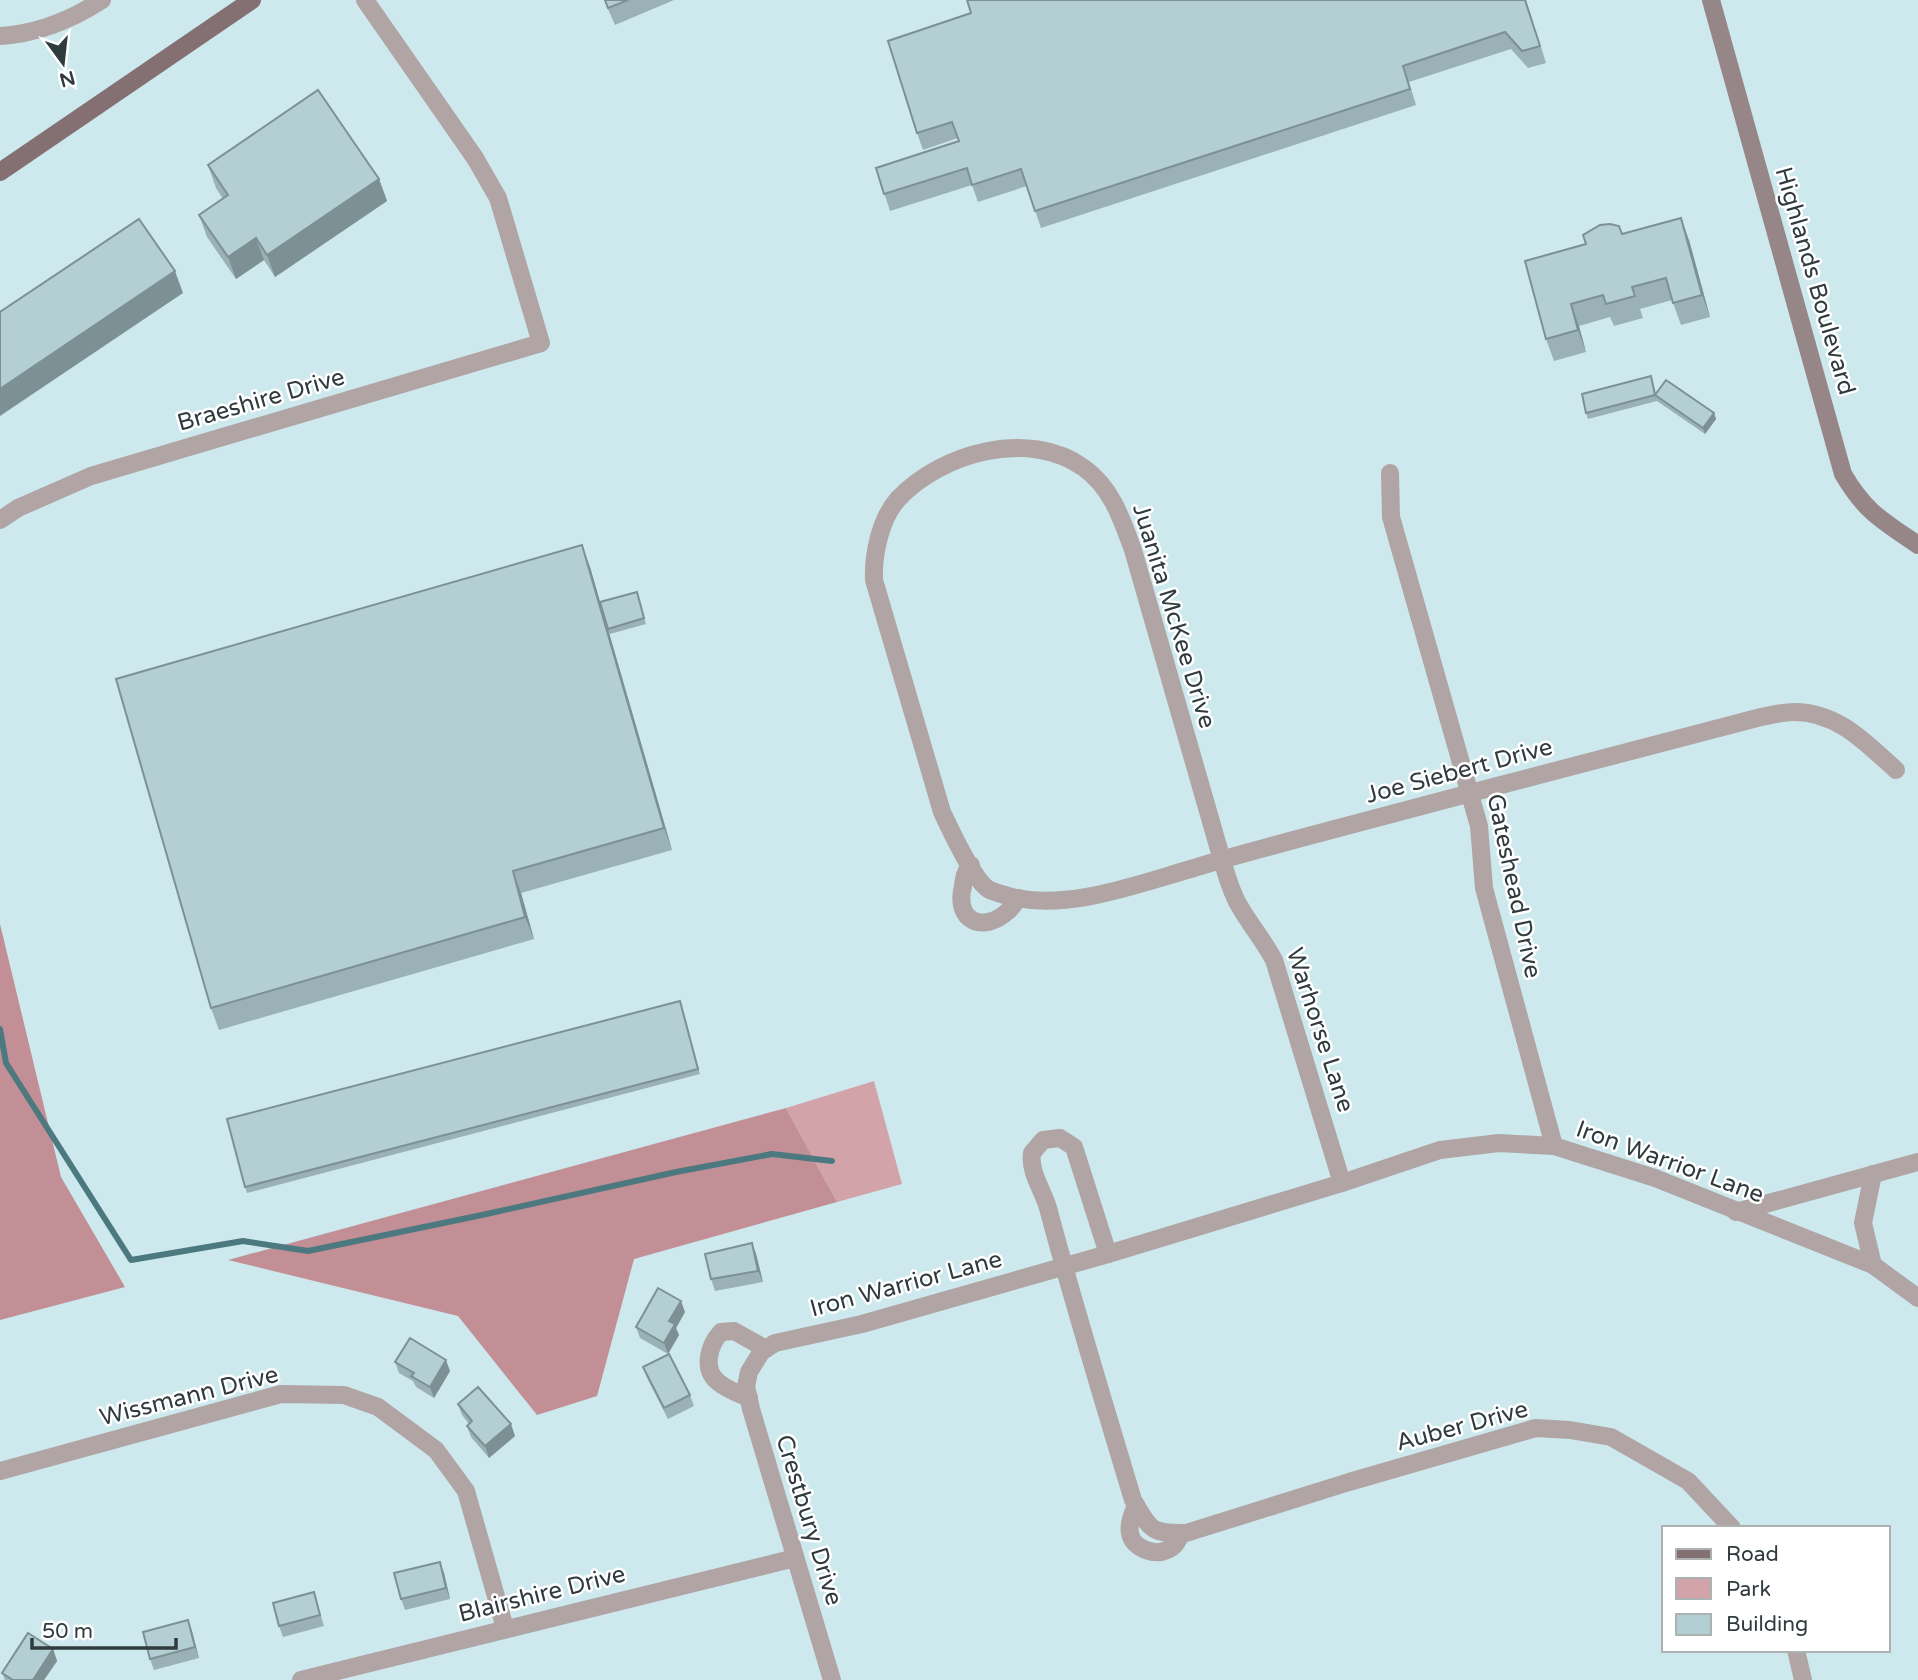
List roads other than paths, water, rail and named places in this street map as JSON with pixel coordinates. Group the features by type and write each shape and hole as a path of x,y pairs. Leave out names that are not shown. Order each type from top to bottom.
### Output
{"main road":[{"path":"0,172 252,0"}],"street":[{"path":"0,36 18,35 62,22 102,0"},
{"name":"Braeshire Drive","path":"0,520 18,508 91,476 541,343 498,198 475,158 365,0"},
{"name":"Highlands Boulevard","path":"1710,0 1843,474 1856,496 1871,513 1918,545"},
{"name":"Juanita McKee Drive","path":"987,888 959,848 942,812 874,580 873,557 879,535 896,501 928,474 995,449 1019,447 1050,452 1084,468 1105,488 1120,513 1222,860"},
{"name":"Gateshead Drive","path":"1390,473 1391,517 1479,827 1484,888 1554,1146"},
{"name":"Joe Siebert Drive","path":"987,888 1034,901 1066,900 1748,720 1793,712 1811,714 1851,729 1896,770"},
{"name":"Warhorse Lane","path":"1222,860 1231,890 1263,939 1279,972 1342,1183"},
{"path":"971,865 965,872 960,895 961,908 970,919 982,923 994,919 1008,911 1018,898"},
{"path":"1063,1266 1044,1195 1031,1161 1032,1153 1043,1140 1060,1138 1074,1147 1108,1254"},
{"name":"Iron Warrior Lane","path":"764,1350 775,1343 862,1324 1108,1254 1342,1183 1440,1150 1499,1143 1554,1146 1655,1178 1874,1265 1918,1298"},
{"path":"1736,1212 1918,1162"},
{"path":"1873,1174 1863,1223 1874,1265"},
{"name":"Auber Drive","path":"1063,1266 1136,1505 1149,1527 1161,1533 1181,1533 1536,1428 1611,1437 1688,1481 1730,1526"},
{"path":"749,1398 718,1383 711,1373 708,1358 711,1344 721,1332 734,1331 764,1350"},
{"name":"Crestbury Drive","path":"764,1350 749,1372 746,1386 794,1558 832,1680"},
{"name":"Wissmann Drive","path":"0,1471 281,1394 344,1395 377,1406 436,1450 466,1491 505,1628"},
{"name":"Blairshire Drive","path":"301,1680 794,1558"},
{"path":"1796,1652 1803,1680"}],"waterway":[{"path":"0,1029 6,1063 131,1260 243,1241 308,1251 772,1154 832,1161"}]}
